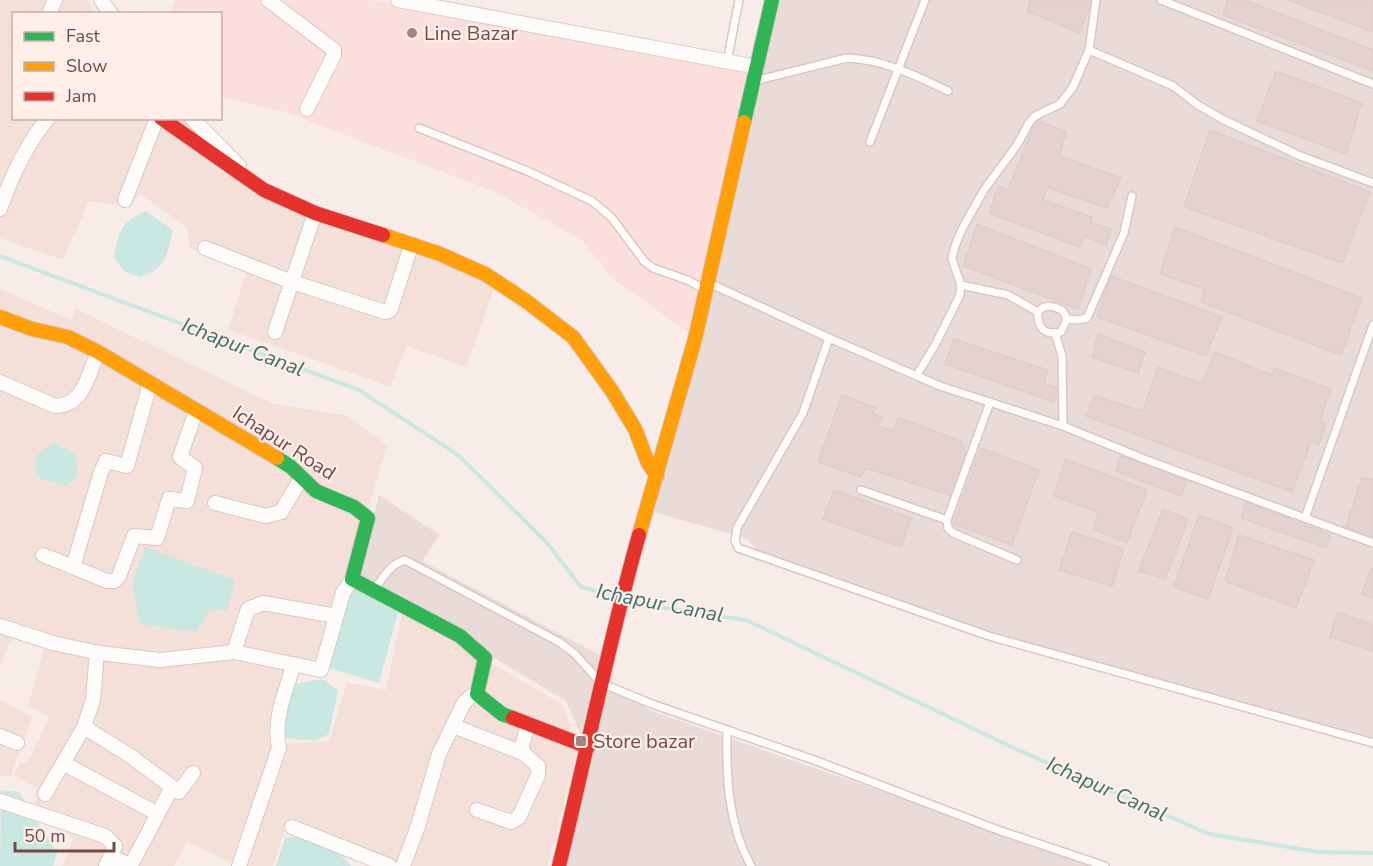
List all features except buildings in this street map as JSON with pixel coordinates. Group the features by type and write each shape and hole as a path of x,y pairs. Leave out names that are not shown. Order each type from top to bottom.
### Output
{"street":[{"path":"268,0 334,50 334,55 307,109"},
{"path":"398,0 727,62 756,74"},
{"path":"559,866 601,683 636,548 695,339 772,0"},
{"path":"0,208 9,183 46,120"},
{"path":"125,200 158,120"},
{"path":"162,120 264,190 315,213 440,254 485,274 526,301 573,337 612,391 635,429 648,463 657,476"},
{"path":"194,120 264,190"},
{"path":"275,332 315,213"},
{"path":"205,248 292,282 385,312 389,310 411,246"},
{"name":"Ichapur Road","path":"0,317 32,329 68,337 98,352 291,467 316,491 354,507 368,518 352,579"},
{"path":"0,382 55,406 71,404 81,394 98,352"},
{"path":"72,567 106,461 127,466 150,384"},
{"path":"43,555 107,581 115,581 134,536 157,538 169,498 187,501 195,468 180,456 196,411"},
{"path":"216,503 266,516 274,514 281,512 302,479"},
{"path":"0,626 53,643 97,652 160,660 234,652 321,670 343,593 352,579 460,636 485,658 477,694"},
{"path":"234,652 248,609 255,604 263,603 336,616"},
{"path":"45,794 84,727 93,700 97,652"},
{"path":"239,866 279,748 275,731 294,664"},
{"path":"477,694 502,714 588,747"},
{"path":"404,866 440,754 464,703 477,694"},
{"path":"523,753 522,746 528,724"},
{"path":"453,726 523,753 538,766 535,786 519,817 511,822 477,810"},
{"path":"84,727 129,755 179,792 193,773"},
{"path":"0,736 17,743"},
{"path":"63,763 158,814"},
{"path":"0,801 105,836 115,846 108,862 131,865 172,787"},
{"path":"292,827 390,866"}],"lane":[{"path":"727,62 739,0"},
{"path":"870,142 926,0"},
{"path":"917,375 958,301 961,285 952,259 962,229 984,190 1017,145 1029,123 1035,116 1060,104 1073,87 1089,50 1096,0"},
{"path":"1161,0 1373,84"},
{"path":"1089,50 1173,86 1222,119 1298,155 1373,183"},
{"path":"756,74 847,58 861,58 898,69 948,91"},
{"path":"419,128 525,170 592,201 612,218 638,254 653,268 707,286 940,386 1064,426 1144,459 1373,543"},
{"path":"1067,319 1087,318 1124,233 1132,196"},
{"path":"961,285 1008,296 1038,312"},
{"path":"1049,306 1056,306 1063,311 1067,319 1061,332 1055,333 1040,328 1037,321 1041,308 1049,306"},
{"path":"1305,518 1371,337 1373,325"},
{"path":"1055,333 1062,356 1064,426"},
{"path":"830,338 803,413 737,528 735,540 738,548 989,636 1373,743"},
{"path":"990,402 947,520 948,528 953,533 1017,560"},
{"path":"861,490 947,520"},
{"path":"373,591 389,569 405,560 559,642 575,654 601,683 652,704 814,760 998,830 1105,866"},
{"path":"727,730 726,768 736,832 751,866"}],"shaded area":[{"path":"0,0 87,0 94,12 12,12 12,120 187,120 220,154 215,167 271,199 434,258 495,287 466,367 407,346 390,386 228,330 246,273 189,247 187,227 140,194 128,207 89,201 63,260 0,238"},
{"path":"175,0 370,0 447,12 752,71 690,333 614,280 582,240 495,192 288,113 222,97 222,12 169,12"},
{"path":"776,0 1373,0 1373,741 981,632 757,552 748,539 654,512"},
{"path":"0,289 71,320 76,309 273,404 345,415 387,445 348,579 317,666 237,649 161,655 95,650 0,623"},
{"path":"379,495 440,535 422,561 600,655 581,735 566,701 359,577"},
{"path":"402,612 562,704 577,750 548,866 396,866 287,823 273,866 243,866 282,744 329,741 347,682 386,690"},
{"path":"0,634 12,638 0,667"},
{"path":"45,646 233,658 290,668 275,749 236,864 187,842 174,866 139,866 109,853 103,866 63,866 73,838 35,816 36,788 14,775 20,762 28,763 49,717 28,705"},
{"path":"607,678 651,711 1095,866 558,866"},
{"path":"0,700 32,717 11,775 0,776"}],"water":[{"path":"146,211 173,230 164,260 155,270 139,277 124,271 114,257 122,228 131,219"},
{"path":"54,443 75,454 78,476 65,486 36,477 36,456"},
{"path":"145,547 235,580 227,611 210,608 197,631 168,629 140,623 132,584"},
{"path":"355,589 398,612 379,683 325,667 347,596"},
{"path":"322,679 338,690 329,734 315,741 286,738 282,718 294,684"},
{"path":"1,790 19,792 57,854 53,866 0,866"},
{"path":"301,836 340,854 351,866 276,866 285,838"}],"waterway":[{"name":"Ichapur Canal","path":"0,256 359,390 458,455 548,544 581,587 616,596"},
{"name":"Ichapur Canal","path":"630,599 664,608 746,620 1018,750 1209,834 1319,852 1373,853"}],"traffic: fast":[{"path":"744,122 772,0"},
{"path":"277,458 291,467 316,491 354,507 368,518 352,579 460,636 485,658 477,694 502,714 513,718"}],"traffic: slow":[{"path":"639,535 695,339 744,122"},
{"path":"383,235 440,254 485,274 526,301 573,337 612,391 635,429 648,463 657,476"},
{"path":"0,317 32,329 68,337 98,352 277,458"}],"traffic: jam":[{"path":"164,120 264,190 315,213 383,235"},
{"path":"559,866 607,659 639,535"},
{"path":"513,718 588,747"}],"place":[{"name":"Line Bazar","path":"412,33"},
{"name":"Store bazar","path":"581,741"}]}
